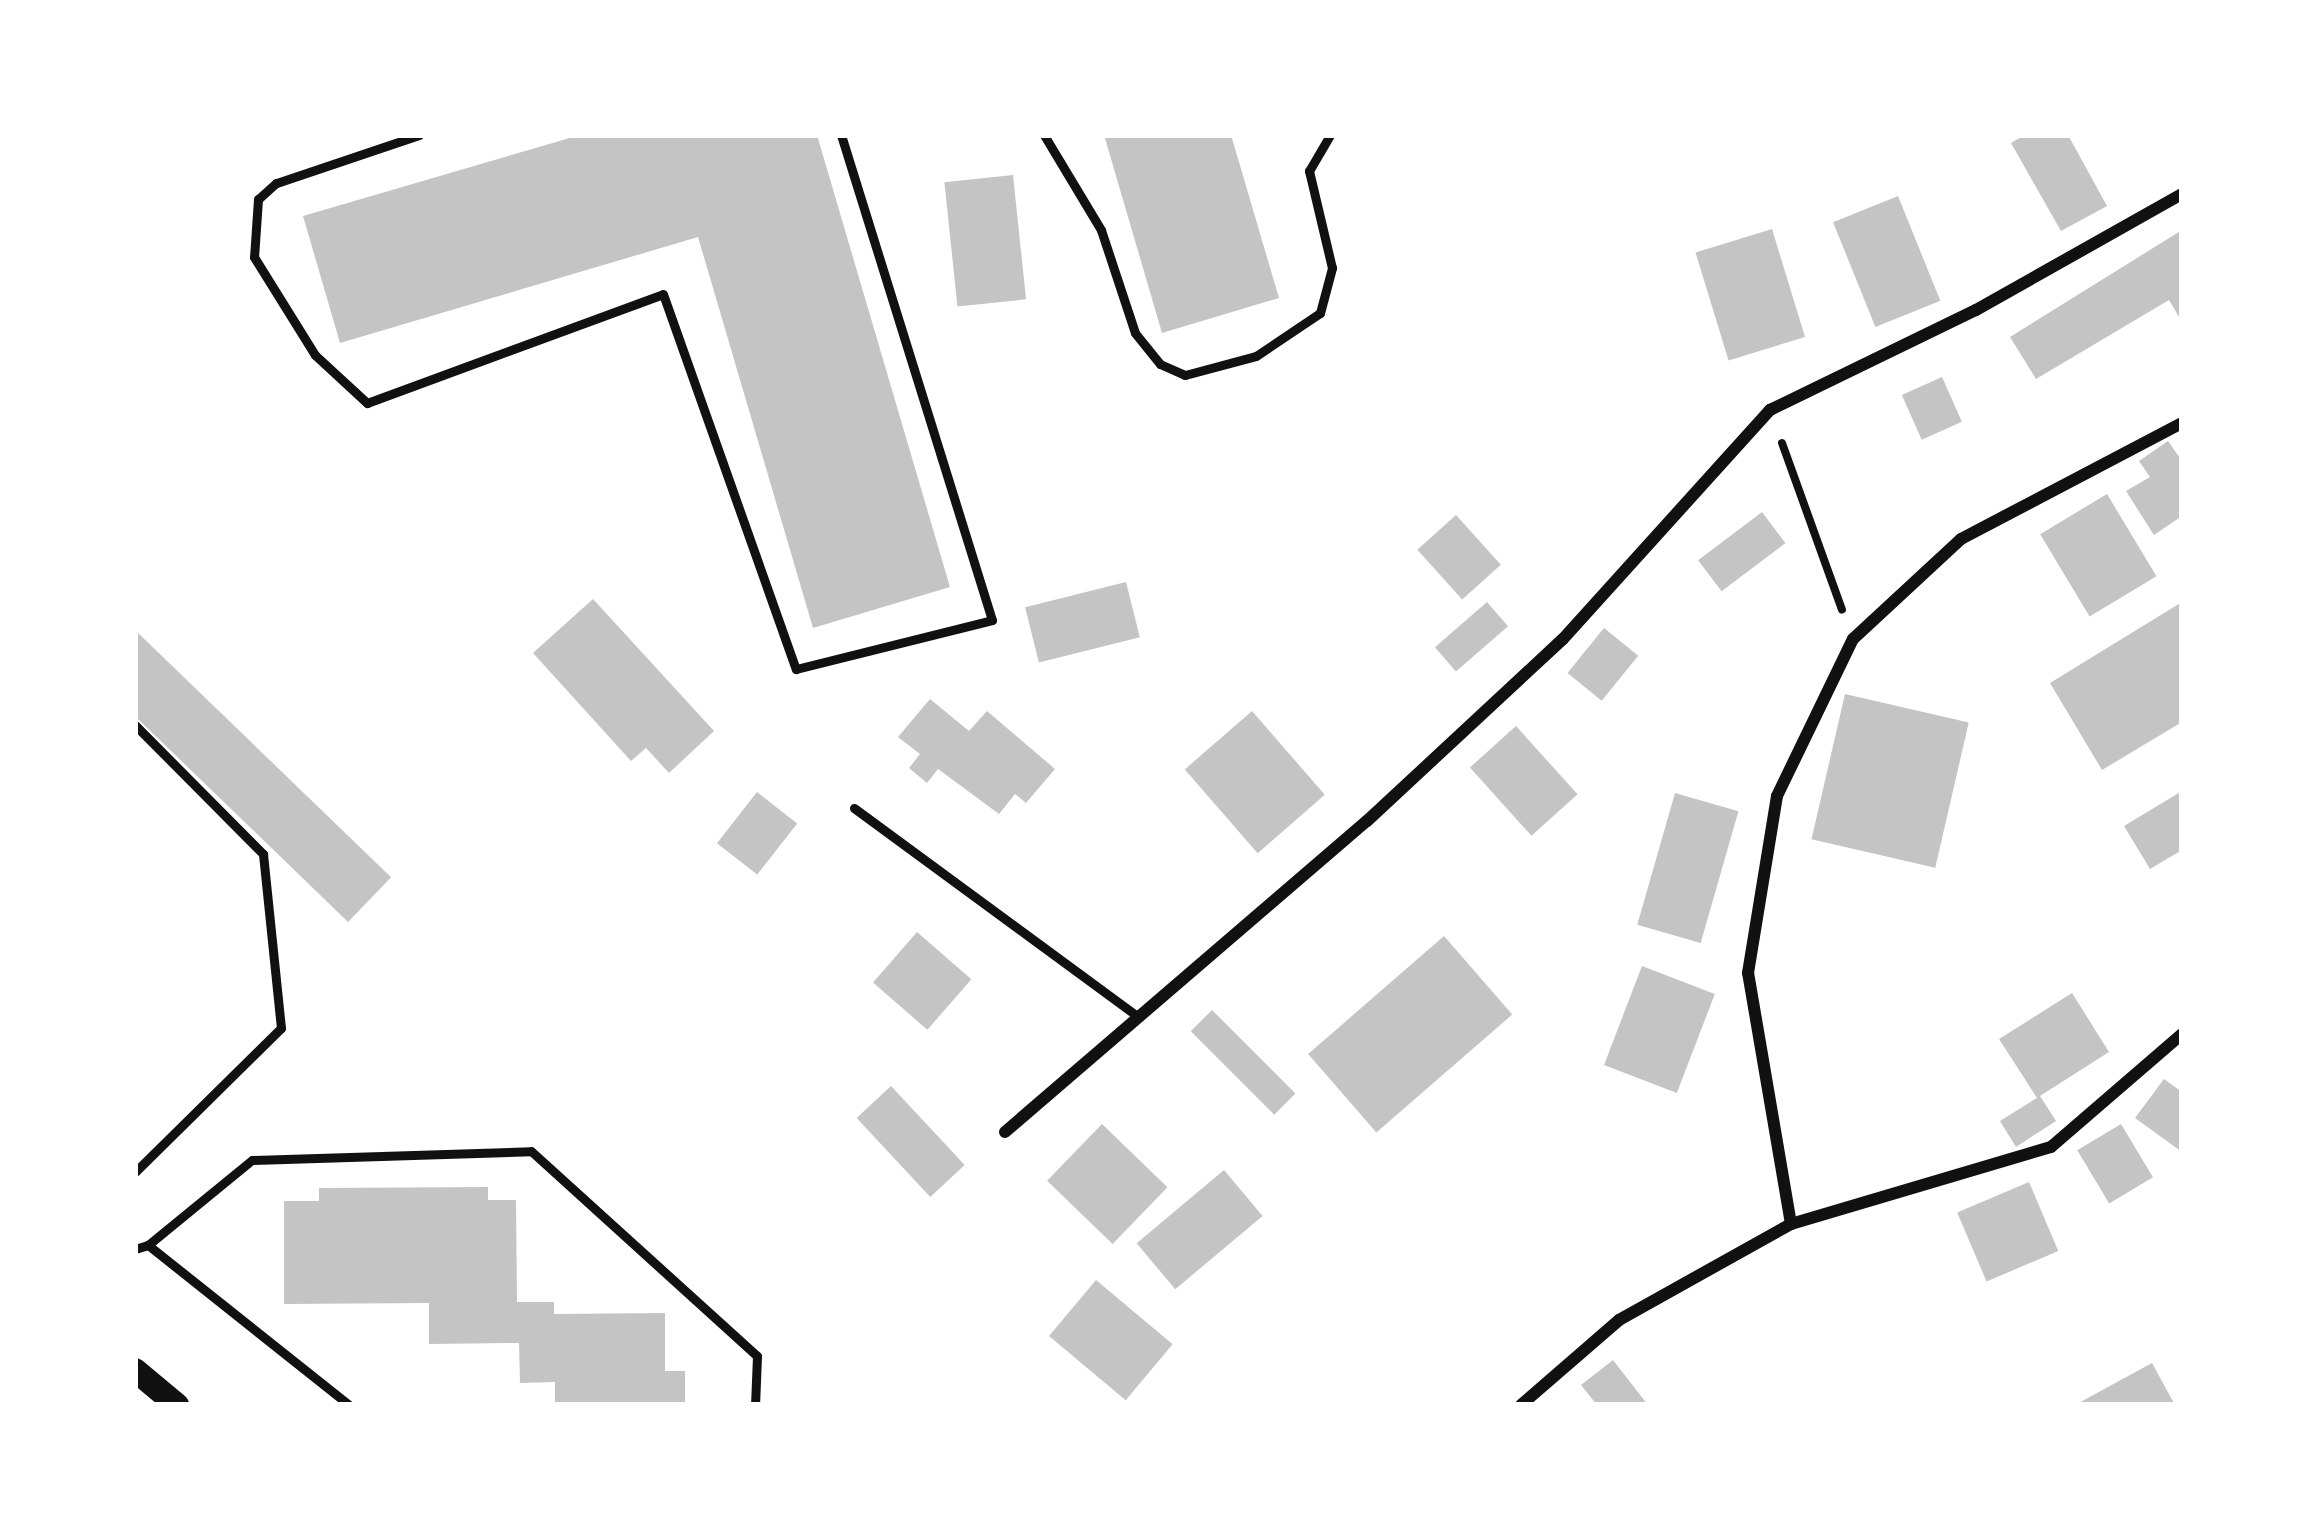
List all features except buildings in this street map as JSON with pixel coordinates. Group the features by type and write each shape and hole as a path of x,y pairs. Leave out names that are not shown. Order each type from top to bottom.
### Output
{"main road":[{"path":"135,1370 177,1405"}],"street":[{"path":"1005,1132 1367,821 1563,639 1770,410 1976,310 2182,194"},
{"path":"1791,1225 1748,973 1777,796 1853,639 1961,539 2182,423"},
{"path":"1521,1405 1619,1320 1791,1225 2050,1147 2182,1034"}],"lane":[{"path":"418,135 276,183 259,199 254,257 315,355 367,403 663,294 796,669 992,620 842,135"},
{"path":"1044,135 1101,230 1135,333 1160,364 1185,375 1256,356 1320,313 1332,268 1309,171 1330,135"},
{"path":"135,724 263,854 281,1028 135,1172"},
{"path":"854,808 1137,1016"},
{"path":"135,1249 148,1245 253,1160 531,1151 758,1356 755,1405"},
{"path":"148,1245 349,1405"}],"path":[{"path":"1770,410 1853,639"}]}
